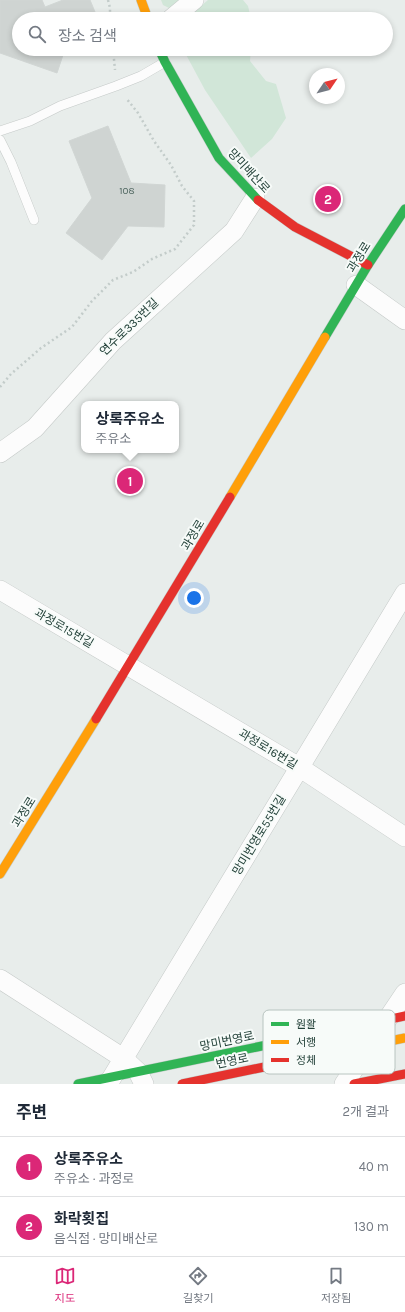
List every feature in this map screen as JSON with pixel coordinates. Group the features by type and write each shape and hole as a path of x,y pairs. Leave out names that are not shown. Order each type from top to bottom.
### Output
{"main road":[{"path":"141,0 145,12"},
{"name":"망미배산로","path":"162,56 219,158 255,198 295,227 368,265"},
{"name":"과정로","path":"0,874 129,665 368,265 405,209"},
{"name":"번영로","path":"395,1040 405,1038"},
{"name":"망미번영로","path":"78,1084 141,1078 263,1049"},
{"name":"번영로","path":"182,1084 263,1067"},
{"path":"354,1084 405,1074"}],"street":[{"path":"179,12 194,0"},
{"name":"연수로335번길","path":"0,453 35,428 113,341 234,231 255,198"},
{"path":"356,285 405,320"},
{"name":"과정로15번길","path":"0,590 129,665"},
{"name":"망미번영로55번길","path":"111,1080 405,593"},
{"name":"과정로16번길","path":"129,665 299,767 405,836"},
{"path":"0,979 123,1058 141,1078"},
{"path":"396,1018 405,993"},
{"path":"344,1084 352,1074"}],"lane":[{"path":"0,131 30,121 60,106 141,76 165,62"},
{"path":"0,140 34,220"}],"path":[{"path":"108,0 110,12"},
{"path":"0,387 11,374 41,348 72,327 92,301 113,280 133,272 152,259 175,249 194,225 194,201 182,186 171,165 154,141 138,113 116,86 114,56"}],"green space":[{"path":"161,0 185,0 173,10 163,5"},
{"path":"208,0 243,0 248,6 249,12 194,12"},
{"path":"187,56 250,56 250,61 266,81 276,84 286,118 272,139 251,158 205,90"}],"building":[{"path":"0,0 42,0 45,7 63,0 90,0 95,12 12,12 12,56 63,56 57,73 0,53"},
{"path":"108,126 131,183 165,185 164,227 128,226 102,260 66,233 92,198 69,141"}],"traffic: fast":[{"path":"162,56 219,158 258,200"},
{"path":"325,337 368,265 405,209"},
{"path":"78,1084 263,1046"}],"traffic: slow":[{"path":"141,0 145,12"},
{"path":"230,497 325,337"},
{"path":"0,874 96,719"},
{"path":"395,1040 405,1038"}],"traffic: jam":[{"path":"258,200 295,227 368,265"},
{"path":"96,719 230,497"},
{"path":"395,1018 405,1016"},
{"path":"182,1084 263,1067"},
{"path":"354,1084 405,1074"}],"place":[{"name":"화락횟집","path":"328,199"},
{"name":"상록주유소","path":"130,481"}]}
